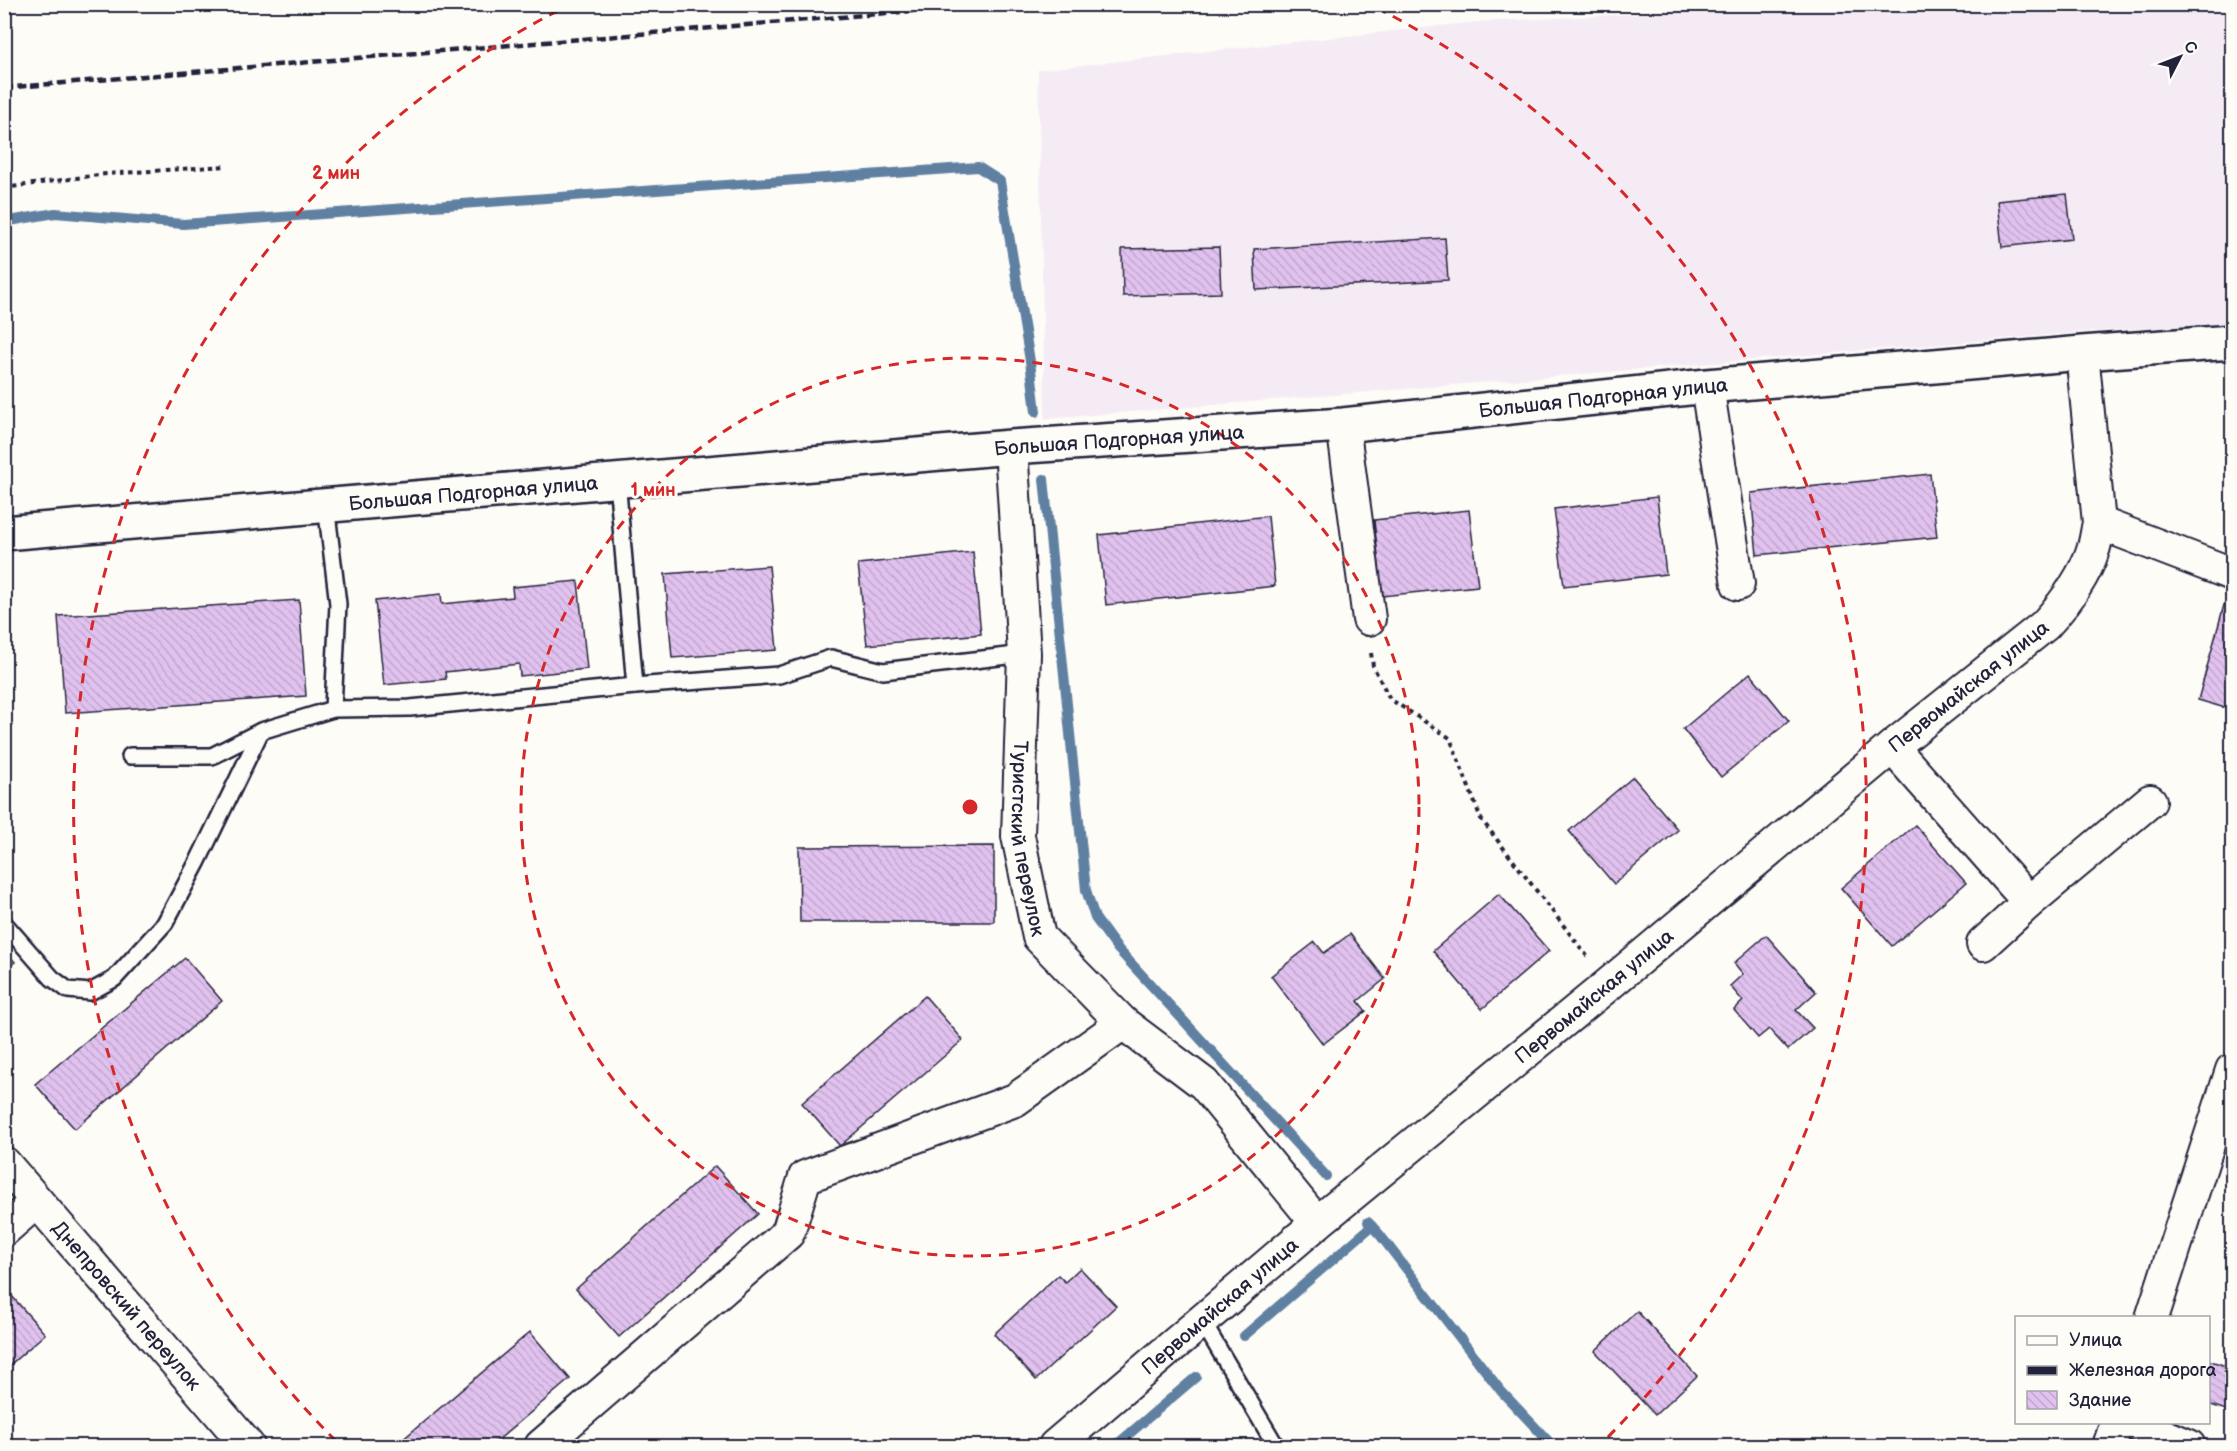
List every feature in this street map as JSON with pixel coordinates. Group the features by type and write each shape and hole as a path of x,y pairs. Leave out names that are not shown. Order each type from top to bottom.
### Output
{"main road":[{"name":"Большая Подгорная улица","path":"4,533 1011,447 1343,425 1707,386 2232,342"}],"street":[{"name":"Первомайская улица","path":"1056,1446 1317,1223 1609,984 1892,747 2045,625 2066,602 2081,576 2094,550 2099,522 2082,353"},
{"path":"1707,386 1738,584"},
{"path":"1343,425 1369,619"},
{"name":"Туристский переулок","path":"1011,447 1024,654 1018,836 1039,937 1123,1023 1204,1084 1317,1223"},
{"path":"2099,522 2232,574"},
{"path":"1892,747 2029,902"},
{"path":"1983,944 2029,902 2150,801"},
{"path":"541,1446 788,1233 805,1176 1015,1100 1123,1023"},
{"path":"2152,1316 2232,1070"},
{"name":"Днепровский переулок","path":"4,1163 248,1446"},
{"path":"4,1230 36,1202"},
{"path":"2109,1446 2116,1424"},
{"path":"2136,1424 2189,1446"}],"lane":[{"path":"617,480 635,686"},
{"path":"326,505 338,604 333,709"},
{"path":"130,756 212,756 261,731 333,709 410,708 635,686 779,675 831,658 883,671 1024,654"},
{"path":"4,923 52,978 68,990 90,992 114,979 165,923 261,731"},
{"path":"1202,1321 1276,1446"}],"path":[{"path":"4,188 105,174 226,166"},
{"path":"1369,619 1372,666 1390,699 1450,738 1481,819 1609,984"}],"shaded area":[{"path":"1833,4 2232,5 2232,323 2086,332 1045,419 1038,70 1476,22"}],"building":[{"path":"2067,194 2072,239 2002,247 1997,201"},
{"path":"1445,238 1448,280 1256,290 1254,249"},
{"path":"1219,247 1221,293 1123,296 1122,249"},
{"path":"1930,474 1937,537 1757,555 1751,493"},
{"path":"1657,497 1666,574 1564,586 1554,509"},
{"path":"1469,510 1478,586 1382,596 1374,520"},
{"path":"1268,516 1275,586 1106,605 1099,535"},
{"path":"973,552 981,634 867,645 858,564"},
{"path":"769,566 777,650 672,658 665,574"},
{"path":"578,581 587,669 520,676 519,664 445,672 446,679 384,685 375,601 441,594 442,604 513,597 512,587"},
{"path":"299,600 306,696 65,713 58,616"},
{"path":"2224,605 2232,607 2232,710 2198,700"},
{"path":"1750,673 1789,721 1721,777 1683,729"},
{"path":"1633,777 1678,830 1614,884 1569,831"},
{"path":"1915,825 1966,883 1892,946 1841,888"},
{"path":"994,846 994,922 800,922 799,847"},
{"path":"1499,894 1549,951 1482,1009 1433,951"},
{"path":"1350,934 1385,979 1358,1001 1366,1011 1323,1044 1271,976 1315,942 1324,953"},
{"path":"1766,935 1816,992 1796,1010 1813,1028 1788,1050 1769,1029 1758,1038 1734,1010 1743,1001 1730,986 1743,974 1734,963"},
{"path":"4,950 15,962 4,971"},
{"path":"185,958 222,1001 75,1129 35,1084"},
{"path":"925,996 963,1040 840,1146 802,1103"},
{"path":"715,1166 758,1214 619,1337 576,1289"},
{"path":"1080,1268 1116,1306 1036,1380 994,1334 1058,1275 1065,1282"},
{"path":"4,1287 45,1334 4,1370"},
{"path":"1637,1311 1697,1376 1655,1415 1595,1351"},
{"path":"530,1332 570,1379 491,1446 395,1446"},
{"path":"2210,1361 2232,1368 2232,1412 2210,1405"}],"waterway":[{"path":"4,222 55,213 183,224 978,167 1000,181 1030,361 1036,412"},
{"path":"1044,479 1086,890 1095,918 1117,948 1326,1176"},
{"path":"1368,1222 1501,1391 1553,1446"},
{"path":"1244,1336 1372,1226"},
{"path":"1115,1446 1196,1377"}],"railway":[{"path":"4,88 994,4"}]}
